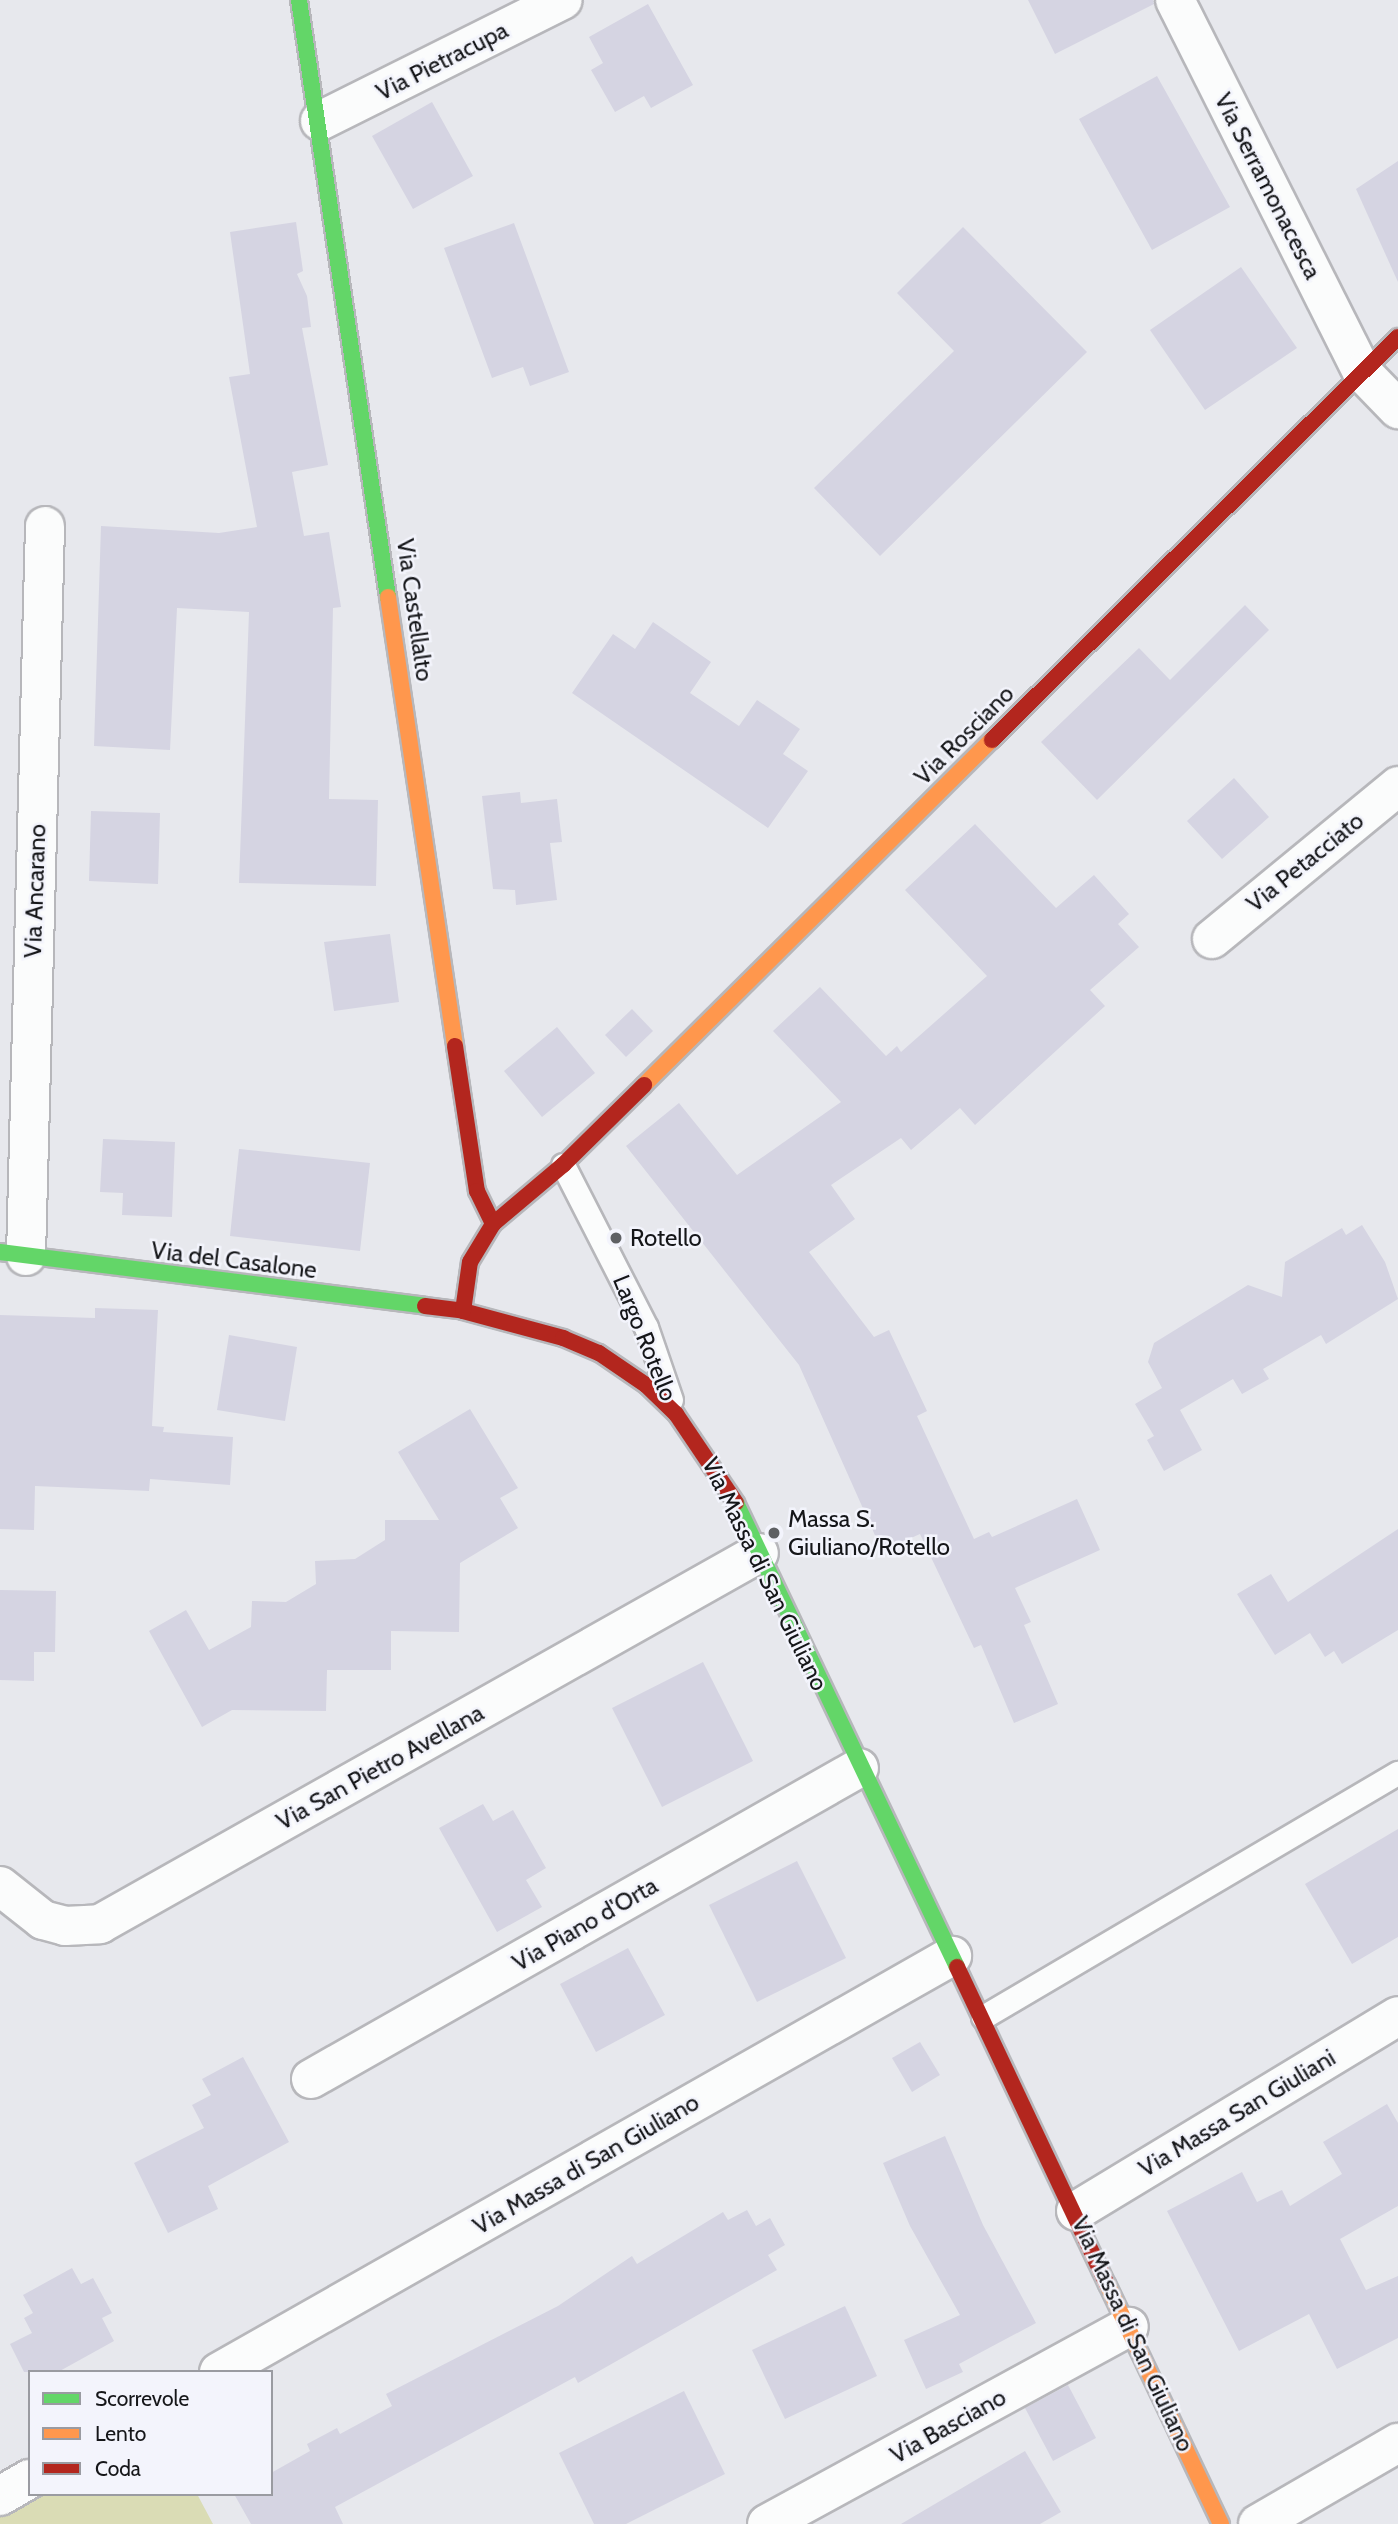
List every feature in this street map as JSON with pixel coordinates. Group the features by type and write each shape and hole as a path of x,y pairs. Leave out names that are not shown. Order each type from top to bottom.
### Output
{"street":[{"name":"Via Castellalto","path":"299,0 320,121 477,1191 494,1224"},
{"name":"Via Pietracupa","path":"320,121 563,0"},
{"name":"Via Serramonacesca","path":"1175,0 1362,372"},
{"name":"Via Rosciano","path":"563,1165 1398,337"},
{"path":"1362,372 1398,409"},
{"name":"Via Ancarano","path":"13,1254 45,526"},
{"name":"Via Petacciato","path":"1212,939 1398,786"},
{"path":"463,1311 470,1262 494,1224 563,1165"},
{"name":"Via del Casalone","path":"13,1254 463,1311"},
{"name":"Via Massa di San Giuliano","path":"463,1311 591,1349 629,1373 676,1414 719,1469 859,1768 1076,2211 1221,2524"},
{"name":"Via San Pietro Avellana","path":"0,1886 43,1920 65,1926 100,1924 759,1553"},
{"name":"Via Piano d'Orta","path":"311,2079 859,1768"},
{"name":"Via Massa di San Giuliano","path":"223,2370 953,1956"},
{"name":"Via Massa San Giuliani","path":"1076,2211 1398,2016"},
{"name":"Via Basciano","path":"767,2524 1129,2327"},
{"path":"1258,2524 1398,2443"},
{"path":"0,2496 28,2480"}],"lane":[{"name":"Largo Rotello","path":"563,1165 646,1328 676,1414"},
{"path":"983,2017 1398,1773"}],"green space":[{"path":"38,2496 198,2496 213,2524 0,2524 0,2517"}],"building":[{"path":"1028,0 1153,0 1154,4 1055,54"},
{"path":"648,4 693,85 651,108 644,96 615,112 591,70 603,63 589,37"},
{"path":"1157,76 1230,207 1152,250 1079,119"},
{"path":"432,102 473,176 413,209 372,136"},
{"path":"1398,161 1398,282 1356,189"},
{"path":"296,222 303,271 297,274 307,296 311,327 302,328 328,465 292,472 304,536 329,532 341,607 333,608 329,799 378,800 376,886 239,883 249,612 177,608 170,750 94,746 101,526 219,533 257,527 229,377 250,374 230,232"},
{"path":"514,223 569,372 530,386 523,367 492,378 444,248"},
{"path":"963,227 1087,352 880,556 814,488 954,351 897,293"},
{"path":"1241,267 1297,348 1205,410 1150,330"},
{"path":"1245,605 1269,630 1097,800 1041,742 1139,648 1170,680"},
{"path":"653,622 711,662 690,693 739,726 757,700 800,729 783,754 808,771 768,828 572,693 613,634 635,649"},
{"path":"1234,778 1269,817 1222,859 1187,821"},
{"path":"520,792 521,803 557,799 562,842 550,843 557,900 516,905 515,890 493,889 482,796"},
{"path":"91,811 160,813 158,884 89,881"},
{"path":"975,824 1056,908 1094,875 1129,914 1118,924 1139,947 1090,990 1105,1006 975,1125 960,1108 911,1150 901,1138 831,1185 855,1219 809,1252 874,1337 889,1330 927,1411 917,1416 974,1539 989,1532 992,1537 1077,1499 1100,1550 1015,1588 1031,1622 1024,1625 1058,1704 1014,1723 981,1645 974,1648 920,1534 882,1551 799,1365 626,1146 679,1103 737,1175 841,1102 773,1031 820,987 886,1056 897,1046 901,1052 987,976 905,890"},
{"path":"390,934 399,1002 334,1011 324,942"},
{"path":"632,1009 653,1031 626,1057 605,1035"},
{"path":"557,1027 595,1073 542,1117 504,1071"},
{"path":"103,1139 175,1142 172,1217 122,1215 123,1193 100,1192"},
{"path":"239,1149 370,1163 360,1251 230,1236"},
{"path":"1362,1225 1385,1262 1398,1299 1326,1344 1321,1335 1263,1369 1269,1379 1242,1394 1233,1379 1180,1410 1202,1450 1164,1471 1147,1440 1154,1436 1135,1404 1162,1388 1148,1362 1154,1343 1248,1285 1282,1297 1285,1262 1342,1228 1346,1235"},
{"path":"95,1308 158,1310 152,1426 164,1427 163,1432 233,1437 230,1485 150,1479 149,1491 35,1486 34,1530 0,1529 0,1315 95,1318"},
{"path":"229,1335 297,1347 285,1421 217,1410"},
{"path":"470,1409 518,1488 500,1498 518,1528 460,1563 459,1632 391,1631 391,1670 327,1670 326,1711 232,1710 202,1727 149,1631 186,1610 209,1650 251,1627 252,1601 286,1602 316,1584 315,1561 355,1559 385,1540 385,1520 439,1520 398,1452"},
{"path":"1398,1529 1398,1630 1342,1664 1334,1651 1325,1657 1310,1633 1275,1655 1237,1594 1271,1574 1288,1602"},
{"path":"0,1590 56,1591 55,1652 34,1652 34,1681 0,1680"},
{"path":"703,1662 753,1761 662,1807 612,1708"},
{"path":"483,1804 493,1821 513,1810 546,1868 526,1880 542,1907 497,1932 439,1828"},
{"path":"1398,1829 1398,1937 1352,1964 1305,1884"},
{"path":"797,1861 846,1958 757,2002 709,1905"},
{"path":"628,1948 665,2015 596,2052 560,1984"},
{"path":"920,2042 940,2075 912,2092 892,2058"},
{"path":"243,2057 289,2142 208,2186 218,2209 168,2233 134,2163 204,2128 192,2105 211,2095 202,2079"},
{"path":"1387,2104 1398,2123 1398,2206 1340,2239 1366,2290 1398,2276 1398,2338 1337,2369 1309,2314 1239,2351 1167,2211 1242,2172 1257,2202 1282,2190 1290,2206 1342,2174 1323,2142"},
{"path":"945,2136 983,2225 1036,2323 959,2364 963,2372 926,2389 904,2340 960,2315 910,2226 883,2163"},
{"path":"747,2210 756,2226 770,2218 785,2245 768,2255 777,2270 578,2383 575,2377 335,2507 343,2524 251,2524 235,2496 273,2496 273,2472 310,2451 307,2444 337,2428 340,2434 392,2406 386,2394 558,2306 632,2256 637,2264 723,2212 728,2220"},
{"path":"72,2268 81,2284 93,2278 112,2313 102,2318 114,2341 62,2370 24,2372 10,2344 32,2333 24,2318 33,2313 23,2295"},
{"path":"845,2306 877,2376 785,2419 752,2350"},
{"path":"1068,2385 1096,2438 1053,2461 1025,2408"},
{"path":"684,2391 725,2474 626,2524 594,2524 559,2453"},
{"path":"1025,2451 1061,2512 1040,2524 901,2524"}],"traffic: fast":[{"path":"299,0 388,597"},
{"path":"0,1252 425,1306"},
{"path":"736,1503 957,1967"}],"traffic: slow":[{"path":"388,597 455,1046"},
{"path":"644,1085 992,740"},
{"path":"1107,2284 1221,2524"}],"traffic: jam":[{"path":"992,740 1398,337"},
{"path":"455,1046 477,1191 493,1224"},
{"path":"463,1311 470,1262 493,1224 563,1165 644,1085"},
{"path":"425,1306 463,1311 563,1338 599,1353 646,1385 676,1414 736,1503"},
{"path":"957,1967 1107,2284"}],"place":[{"name":"Rotello","path":"616,1238"},
{"name":"Massa S. Giuliano/Rotello","path":"774,1533"}]}
